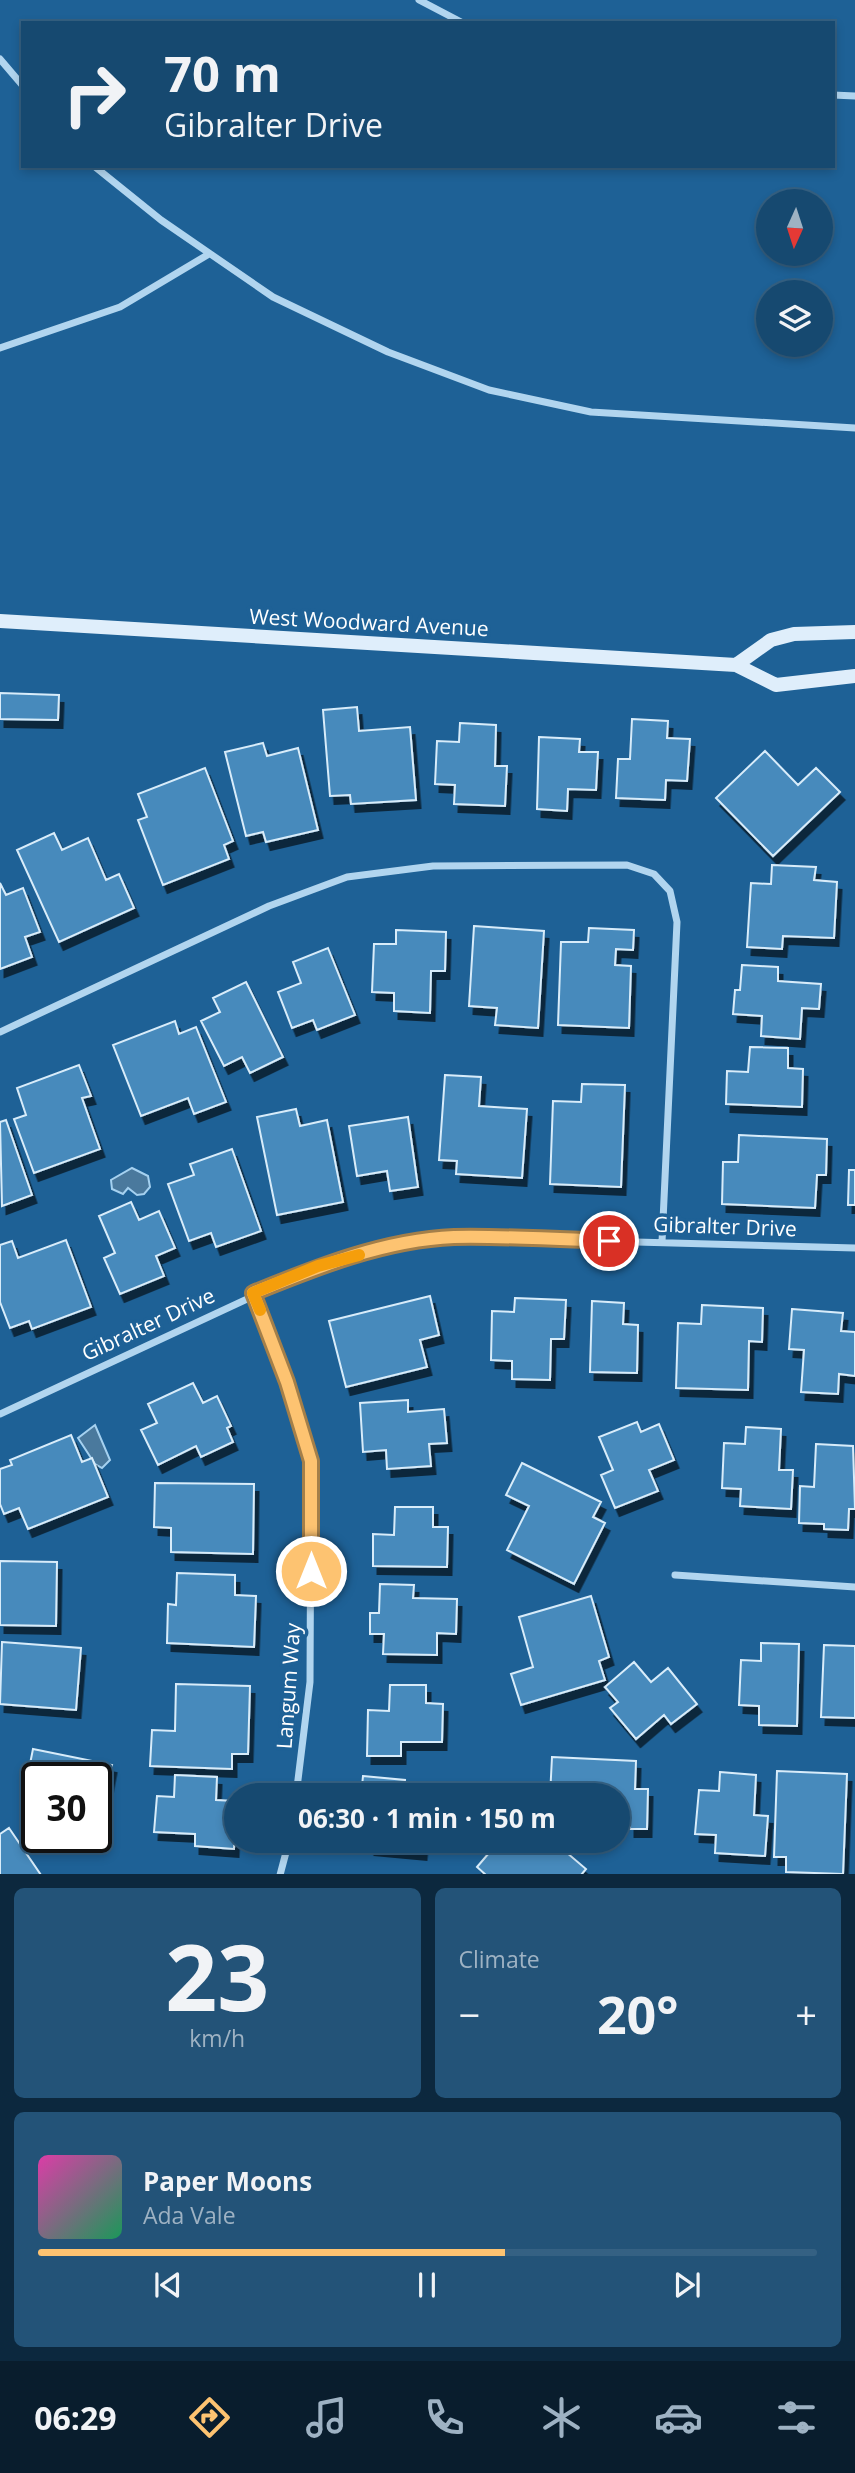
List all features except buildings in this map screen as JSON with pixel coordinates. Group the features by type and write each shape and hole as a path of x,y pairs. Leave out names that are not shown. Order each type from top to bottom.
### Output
{"street":[{"path":"419,0 459,21"},
{"path":"0,59 21,84"},
{"path":"835,95 855,96"},
{"path":"96,168 160,220 273,297 388,352 489,390 591,412 855,428"},
{"path":"0,348 120,307 209,254"},
{"name":"West Woodward Avenue","path":"0,621 736,665 776,685 855,676"},
{"path":"736,665 771,640 794,634 855,632"},
{"path":"0,1032 269,906 346,877 433,866 627,865 654,874 670,891 677,922 662,1242"},
{"name":"Gibralter Drive","path":"0,1414 253,1293 318,1266 393,1245 452,1237 855,1248"},
{"name":"Langum Way","path":"253,1293 287,1382 311,1461 310,1682 298,1783"},
{"path":"675,1575 855,1587"},
{"path":"280,1874 286,1853"}],"water":[{"path":"132,1168 148,1176 150,1187 144,1194 137,1195 128,1188 123,1194 112,1189 111,1180"},
{"path":"95,1425 110,1460 102,1468 95,1464 78,1438"}],"slow traffic":[{"path":"260,1310 253,1293 318,1266 359,1255"}],"route":[{"path":"311,1571 311,1461 287,1382 253,1293 318,1266 393,1245 452,1237 609,1241"}]}
